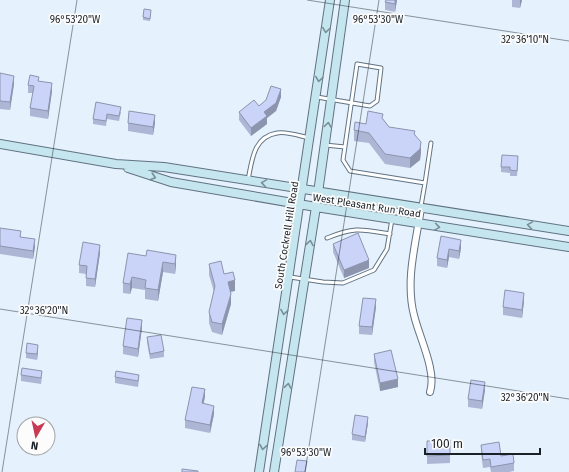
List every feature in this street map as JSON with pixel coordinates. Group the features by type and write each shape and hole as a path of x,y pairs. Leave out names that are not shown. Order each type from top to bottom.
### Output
{"main road":[{"name":"South Cockrell Hill Road","path":"259,472 311,138 330,0"},
{"path":"274,472 332,100 344,0"},
{"name":"West Pleasant Run Road","path":"0,144 116,164 164,167 569,231"},
{"name":"West Pleasant Run Road","path":"116,164 171,182 392,220 569,247"}],"street":[{"path":"421,208 411,272 410,293 413,314 432,378 430,392"}],"lane":[{"path":"317,97 351,104 370,106 376,101 381,68 357,64 351,104 343,160 350,171 425,183"},
{"path":"248,180 255,148 264,139 278,132 311,138"},
{"path":"421,208 431,143"},
{"path":"325,145 345,147"},
{"path":"289,277 343,284 374,270 387,249 392,220"},
{"path":"327,238 345,231 357,229 390,234"}],"building":[{"path":"386,0 395,0 395,4 385,2"},
{"path":"144,9 151,10 150,19 143,17"},
{"path":"0,73 14,76 10,102 0,101"},
{"path":"30,75 39,77 38,81 52,83 48,111 30,108 34,86 28,85"},
{"path":"271,86 281,89 276,103 264,112 267,116 251,128 239,112 254,100 259,106 266,100"},
{"path":"96,102 121,107 119,116 107,114 106,121 93,119"},
{"path":"129,111 155,115 153,127 128,123"},
{"path":"368,111 383,114 382,118 389,127 415,131 414,134 421,142 420,149 410,158 385,154 369,133 354,130 355,122 366,124"},
{"path":"502,155 518,156 517,171 510,170 510,167 501,167"},
{"path":"0,228 21,231 20,237 35,239 33,251 0,246"},
{"path":"358,233 369,260 344,270 333,244"},
{"path":"441,236 461,240 459,251 449,249 447,260 437,258"},
{"path":"83,242 100,245 95,279 86,278 87,266 79,265"},
{"path":"147,250 176,255 175,264 163,262 158,290 145,288 146,280 132,277 130,284 123,283 128,253 146,256"},
{"path":"221,261 224,274 233,272 235,280 228,282 231,294 222,324 212,322 209,312 215,286 209,264"},
{"path":"505,290 524,293 522,310 503,307"},
{"path":"363,298 376,299 372,327 359,326"},
{"path":"127,318 142,320 138,349 123,346"},
{"path":"161,335 164,351 150,354 147,337"},
{"path":"27,343 38,345 37,354 26,353"},
{"path":"391,350 398,379 380,383 374,354"},
{"path":"22,368 42,371 41,378 21,375"},
{"path":"116,371 139,375 138,381 115,377"},
{"path":"471,380 485,382 482,401 468,399"},
{"path":"192,387 205,389 202,403 214,406 210,425 185,420"},
{"path":"355,415 368,417 365,437 352,434"},
{"path":"450,440 450,455 427,456 427,441"},
{"path":"499,442 501,456 513,454 514,463 491,467 490,459 483,460 481,445"},
{"path":"297,460 307,461 305,472 295,472"},
{"path":"182,469 198,471 198,472 182,472"}]}
